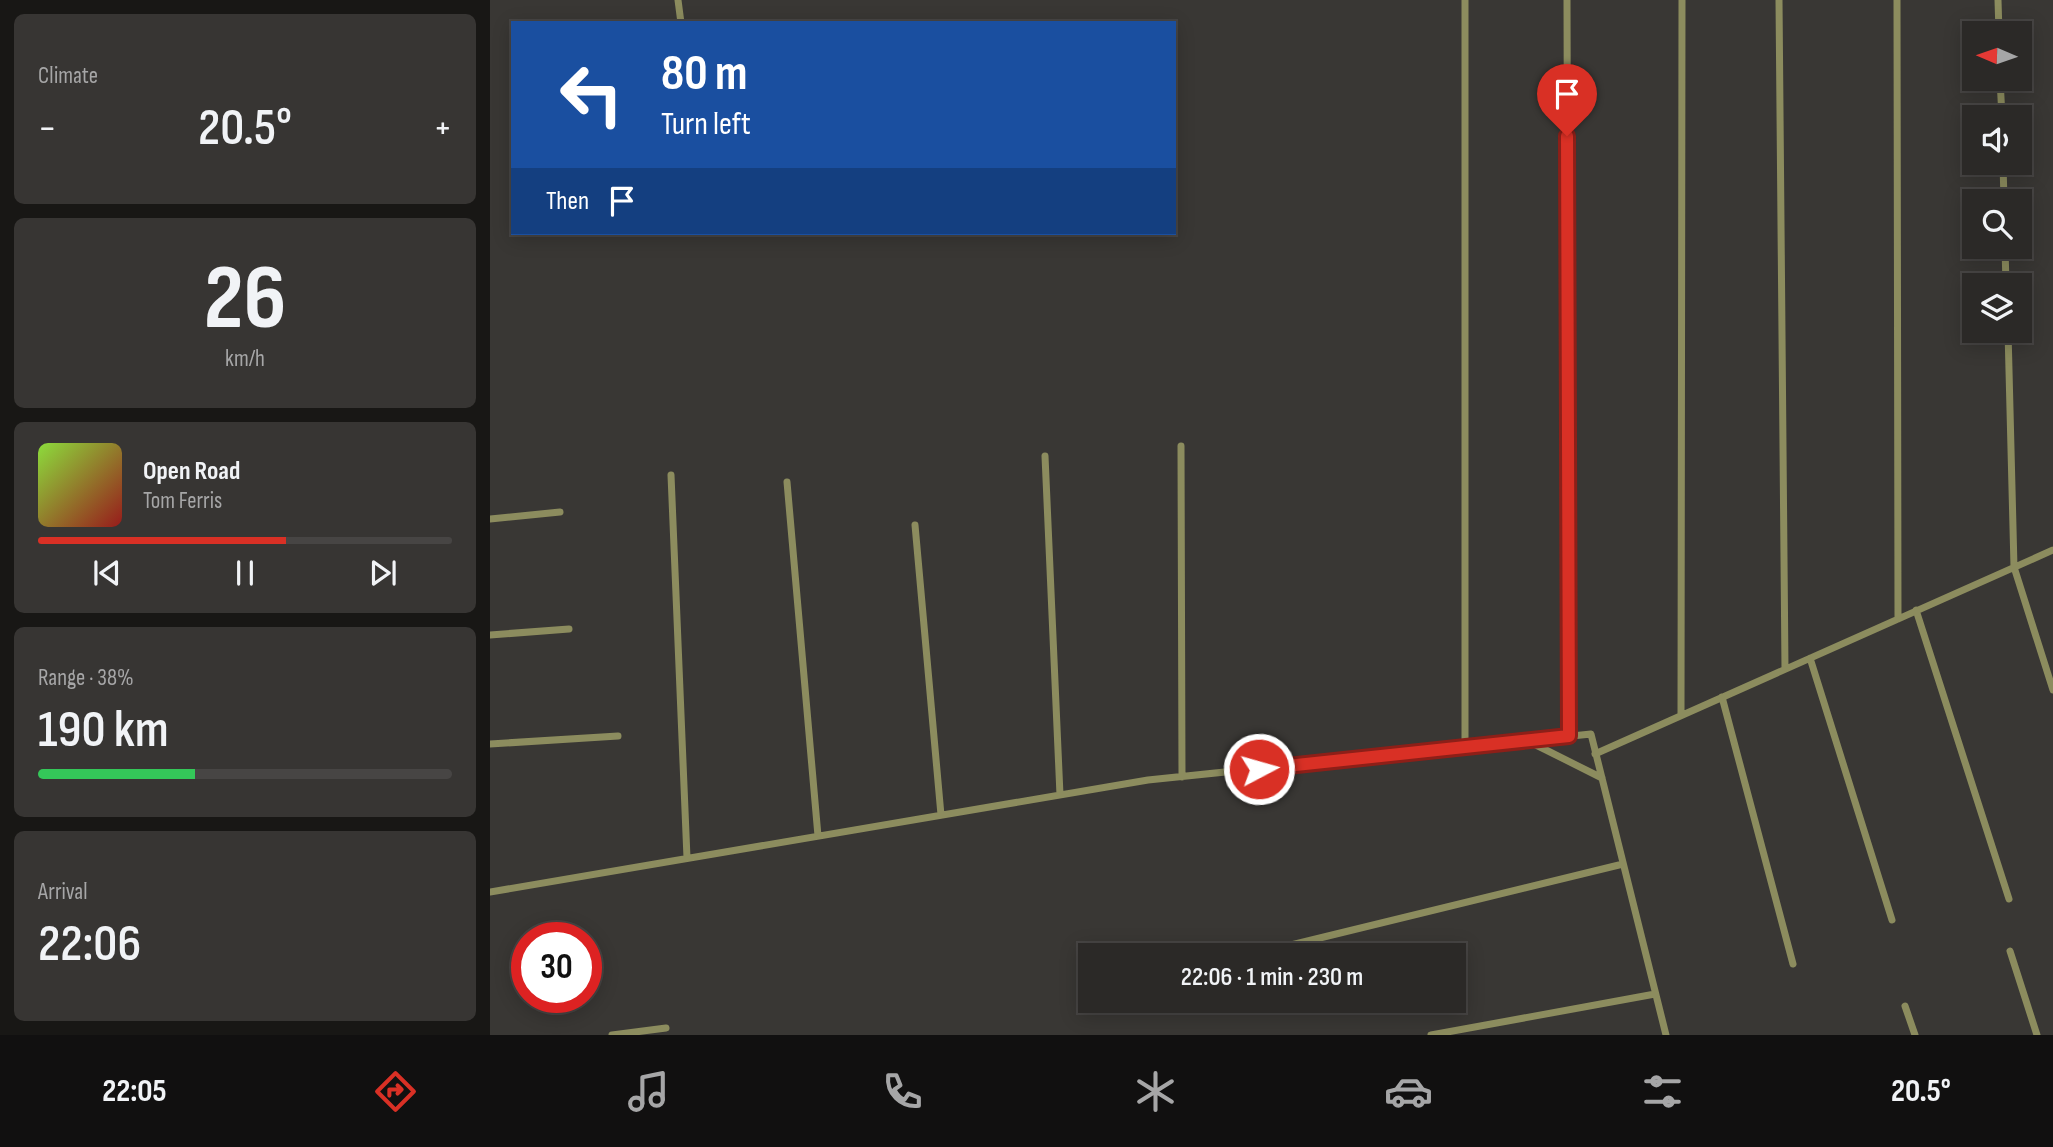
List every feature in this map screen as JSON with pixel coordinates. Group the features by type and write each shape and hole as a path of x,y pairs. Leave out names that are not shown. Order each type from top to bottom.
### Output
{"street":[{"path":"678,0 681,21"},
{"path":"1465,0 1465,747"},
{"path":"1567,0 1569,736"},
{"path":"1681,715 1682,0"},
{"path":"1779,0 1784,669"},
{"path":"1897,0 1898,619"},
{"path":"1998,0 1999,21"},
{"path":"2008,343 2014,567 2053,690"},
{"path":"1181,446 1182,777"},
{"path":"1045,456 1060,795"},
{"path":"671,475 687,858"},
{"path":"787,482 818,836"},
{"path":"490,519 559,512"},
{"path":"915,525 941,815"},
{"path":"1595,754 2053,550"},
{"path":"1916,610 2009,899"},
{"path":"490,635 569,629"},
{"path":"1810,658 1892,920"},
{"path":"1722,697 1793,964"},
{"path":"490,892 1060,795 1182,777 1591,734 1666,1035"},
{"path":"490,744 618,736"},
{"path":"1528,741 1602,778"},
{"path":"1299,943 1623,864"},
{"path":"2010,951 2037,1035"},
{"path":"1431,1035 1656,994"},
{"path":"1905,1006 1915,1035"},
{"path":"612,1035 666,1028"}],"route":[{"path":"1259,769 1569,736 1567,136"}]}
